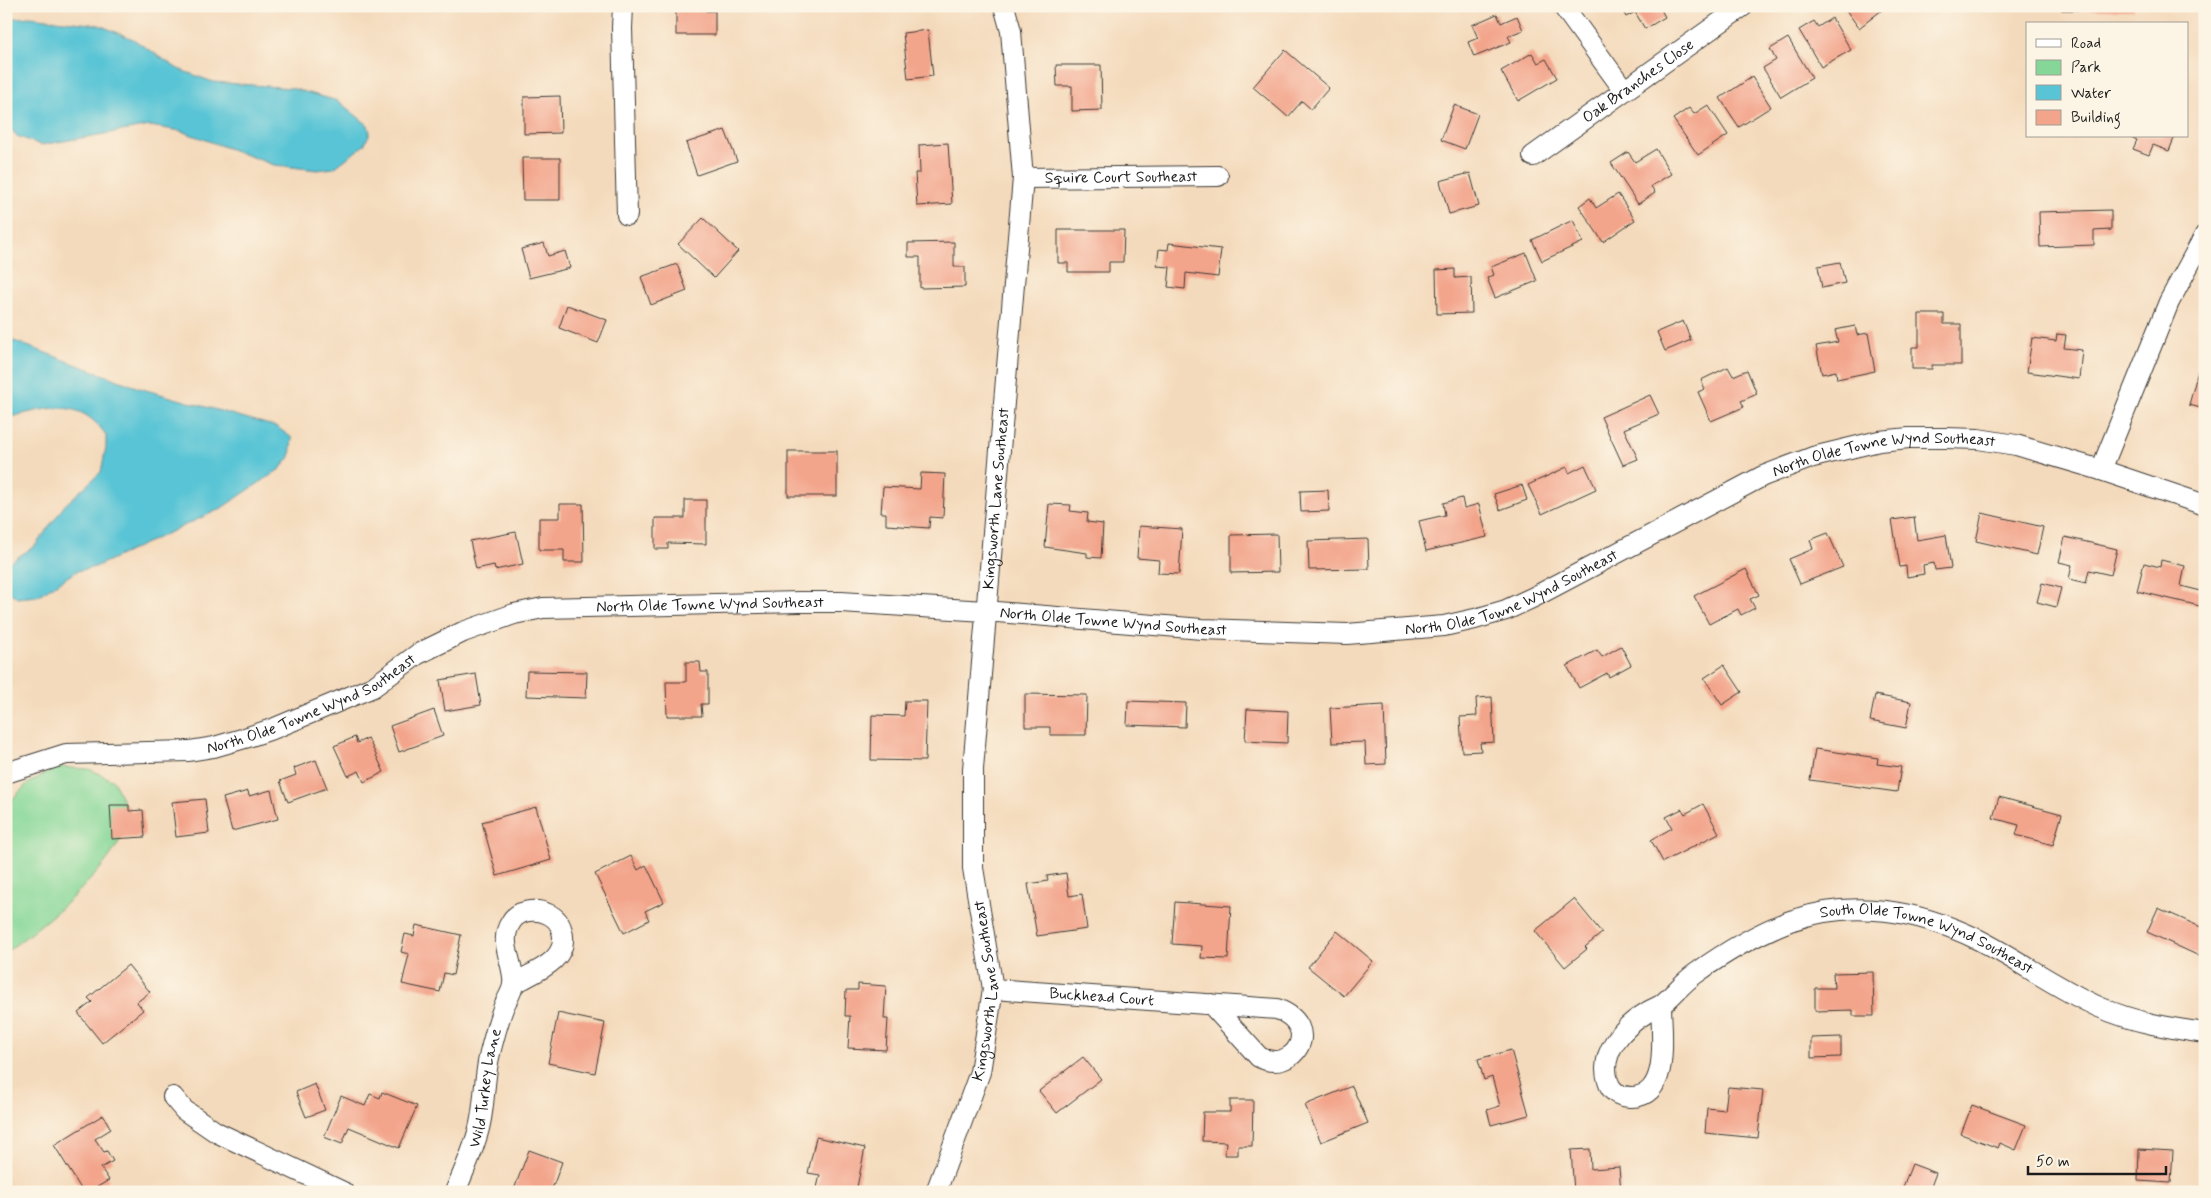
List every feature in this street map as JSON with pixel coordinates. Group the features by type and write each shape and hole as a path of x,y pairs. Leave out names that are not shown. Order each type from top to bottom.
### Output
{"street":[{"path":"623,6 627,215"},
{"name":"Kingsworth Lane Southeast","path":"936,1192 980,1072 993,989 973,868 973,769 1023,178 1011,30 1004,6"},
{"path":"1563,6 1624,90"},
{"name":"Oak Branches Close","path":"1533,156 1743,6"},
{"name":"Squire Court Southeast","path":"1023,178 1218,176"},
{"path":"2101,470 2169,302 2205,235"},
{"name":"North Olde Towne Wynd Southeast","path":"6,773 66,754 189,751 214,747 245,738 275,728 373,687 418,654 463,632 514,614 543,608 800,602 985,611 1202,629 1314,635 1378,633 1444,626 1506,610 1763,476 1805,460 1846,448 1909,438 1978,439 2016,445 2101,470 2205,505"},
{"name":"South Olde Towne Wynd Southeast","path":"1661,1005 1694,975 1741,944 1768,930 1792,920 1832,910 1876,909 1903,914 1957,930 1979,940 2080,998 2119,1015 2154,1025 2205,1033"},
{"name":"Wild Turkey Lane","path":"455,1192 480,1126 489,1056 513,984"},
{"name":"Buckhead Court","path":"993,989 1211,1004"},
{"path":"173,1097 184,1110 216,1132 343,1192"}],"green space":[{"path":"57,767 89,769 114,781 124,804 127,817 122,835 112,853 97,873 59,910 6,952 6,806 27,784"}],"water":[{"path":"30,17 99,25 133,39 178,69 213,82 291,88 338,101 368,125 370,133 364,145 334,168 317,170 274,165 181,131 150,126 41,145 17,136 6,123 6,19"},
{"path":"6,338 139,388 277,427 292,438 290,457 280,469 220,509 95,567 77,571 37,596 17,598 6,589 7,564 35,546 65,505 101,472 106,447 106,435 95,422 84,414 73,410 48,409 6,418"}],"building":[{"path":"676,6 706,6 706,11 715,11 715,35 676,35"},
{"path":"1620,6 1659,6 1665,17 1645,29 1635,12 1626,17"},
{"path":"1843,6 1887,6 1859,28"},
{"path":"2062,6 2134,6 2134,10 2062,10"},
{"path":"1497,14 1501,23 1517,16 1523,30 1508,36 1511,42 1474,57 1468,42 1478,38 1472,25"},
{"path":"1832,18 1851,50 1821,67 1799,30 1814,21 1818,27"},
{"path":"928,30 933,76 908,79 903,33"},
{"path":"1788,38 1812,78 1781,97 1763,68 1776,60 1770,49"},
{"path":"1285,50 1329,88 1311,109 1302,101 1288,117 1253,87"},
{"path":"1532,53 1538,63 1546,59 1557,78 1518,101 1501,71"},
{"path":"1056,65 1101,65 1102,110 1072,111 1072,86 1057,86"},
{"path":"1752,77 1771,107 1739,127 1720,98"},
{"path":"560,96 561,133 524,134 524,97"},
{"path":"1454,105 1478,114 1465,149 1441,140"},
{"path":"1708,105 1728,135 1698,155 1673,119 1689,108 1694,114"},
{"path":"725,130 737,161 697,175 686,143"},
{"path":"2133,138 2174,138 2169,151 2153,145 2149,155 2133,149 2137,140"},
{"path":"948,143 952,204 917,206 915,173 920,173 919,145"},
{"path":"1656,149 1671,174 1651,186 1655,193 1638,204 1611,163 1628,152 1635,162"},
{"path":"522,158 560,158 560,200 523,200"},
{"path":"1470,173 1479,206 1449,214 1440,181"},
{"path":"1618,194 1635,220 1603,242 1579,206 1590,198 1596,208"},
{"path":"2111,210 2111,230 2094,231 2094,245 2040,247 2039,212"},
{"path":"703,218 738,251 714,278 678,244"},
{"path":"1573,220 1583,242 1542,261 1532,240"},
{"path":"1058,230 1124,230 1123,262 1109,262 1109,272 1068,272 1068,263 1058,263"},
{"path":"954,242 954,267 965,267 965,287 920,288 920,257 908,257 908,243"},
{"path":"544,243 548,256 565,251 570,268 529,278 521,249"},
{"path":"1169,243 1221,249 1218,277 1186,273 1185,289 1168,287 1170,267 1157,266 1159,249 1168,250"},
{"path":"1526,253 1537,281 1495,298 1487,278 1494,275 1491,267"},
{"path":"1840,262 1845,283 1822,288 1818,266"},
{"path":"677,264 687,291 651,305 641,277"},
{"path":"1455,269 1455,278 1471,277 1472,313 1437,314 1436,270"},
{"path":"567,305 607,320 598,343 559,328"},
{"path":"1919,314 1944,314 1944,324 1961,324 1961,365 1932,365 1932,369 1912,369 1912,347 1919,347"},
{"path":"1683,321 1691,340 1665,351 1657,332"},
{"path":"1855,326 1857,335 1868,333 1875,371 1837,379 1836,371 1822,374 1816,346 1838,342 1835,330"},
{"path":"2057,334 2066,335 2064,348 2082,350 2079,379 2027,372 2032,338 2056,341"},
{"path":"1728,367 1733,376 1747,370 1757,394 1741,401 1744,407 1711,421 1698,392 1705,389 1701,380"},
{"path":"2198,371 2205,373 2205,409 2189,405"},
{"path":"1650,395 1659,414 1624,429 1638,459 1623,465 1601,417"},
{"path":"788,451 837,451 837,496 788,496"},
{"path":"1585,465 1596,489 1542,514 1528,485 1567,467 1569,473"},
{"path":"921,473 945,474 943,518 930,517 929,528 886,525 886,513 881,513 883,487 920,489"},
{"path":"1522,485 1527,500 1500,510 1494,494"},
{"path":"1328,490 1329,511 1301,512 1300,491"},
{"path":"1462,498 1464,508 1479,504 1487,537 1426,551 1419,521 1445,515 1443,503"},
{"path":"685,500 706,500 706,544 668,543 668,549 655,549 655,518 685,518"},
{"path":"560,504 583,504 584,562 564,562 564,550 539,550 539,518 560,518"},
{"path":"1049,504 1071,505 1070,511 1088,513 1087,522 1103,524 1101,558 1087,557 1087,553 1045,547"},
{"path":"1982,513 2043,527 2037,555 1976,541"},
{"path":"1914,517 1917,540 1946,535 1951,568 1935,570 1934,563 1923,565 1924,574 1907,577 1906,566 1900,567 1892,520"},
{"path":"1139,526 1182,529 1179,574 1158,573 1159,560 1137,558"},
{"path":"516,532 523,564 495,570 494,565 476,569 470,541"},
{"path":"1828,533 1843,567 1800,584 1789,559 1813,549 1810,540"},
{"path":"1277,534 1278,572 1231,573 1231,535"},
{"path":"2065,537 2117,549 2111,575 2089,570 2086,583 2069,579 2072,565 2059,562"},
{"path":"1368,539 1369,569 1309,570 1308,541"},
{"path":"2161,560 2185,566 2181,586 2205,592 2204,607 2137,591 2144,563 2160,567"},
{"path":"1746,569 1759,595 1750,599 1755,608 1741,615 1738,609 1709,624 1694,596"},
{"path":"2042,583 2061,588 2056,607 2037,602"},
{"path":"1621,646 1631,665 1609,677 1607,673 1579,688 1567,666 1597,650 1602,657"},
{"path":"686,662 700,662 701,672 708,672 708,704 701,704 702,716 667,716 666,682 686,682"},
{"path":"1724,665 1742,692 1722,705 1704,678"},
{"path":"527,671 587,672 586,698 526,696"},
{"path":"476,674 481,705 445,711 440,680"},
{"path":"1025,694 1087,695 1086,735 1050,735 1050,727 1025,727"},
{"path":"1875,695 1911,702 1906,728 1870,721"},
{"path":"1492,697 1494,742 1480,743 1481,751 1462,752 1460,717 1477,716 1476,698"},
{"path":"905,701 927,701 925,761 871,760 872,715 904,716"},
{"path":"1128,701 1186,703 1185,727 1127,725"},
{"path":"1384,705 1386,764 1366,765 1365,742 1332,743 1330,708"},
{"path":"1247,709 1288,711 1287,743 1245,741"},
{"path":"434,710 443,736 399,752 390,726"},
{"path":"355,737 357,743 368,738 384,772 364,782 359,771 348,776 334,746"},
{"path":"1815,749 1878,758 1877,764 1901,767 1897,792 1810,780"},
{"path":"316,760 327,788 288,802 280,781 296,775 294,768"},
{"path":"271,790 278,819 232,831 223,798 248,791 249,796"},
{"path":"1999,797 2062,814 2053,845 2016,835 2019,825 1993,818"},
{"path":"205,799 209,833 176,837 172,802"},
{"path":"1703,804 1719,833 1663,862 1651,840 1672,828 1666,817 1682,809 1685,814"},
{"path":"110,805 129,805 129,811 143,810 145,837 112,839"},
{"path":"536,807 551,860 497,876 482,822"},
{"path":"631,856 638,870 646,865 664,902 645,911 649,920 624,933 595,874"},
{"path":"1066,873 1069,896 1082,894 1087,929 1037,936 1028,884 1048,881 1047,876"},
{"path":"1574,899 1602,933 1585,947 1587,949 1565,967 1535,931"},
{"path":"1175,902 1231,906 1228,959 1201,958 1202,946 1172,944"},
{"path":"2158,908 2205,929 2205,942 2199,956 2147,932"},
{"path":"416,925 461,935 453,975 444,973 440,992 402,984 409,954 401,952 405,934 414,936"},
{"path":"1337,931 1373,961 1344,996 1308,967"},
{"path":"128,965 150,992 137,1002 143,1010 102,1043 78,1013 92,1002 88,998"},
{"path":"1873,972 1874,1016 1853,1016 1853,1010 1815,1011 1815,988 1834,988 1833,973"},
{"path":"858,984 886,986 884,1019 888,1019 886,1050 848,1048 850,1016 845,1016 846,990 858,990"},
{"path":"558,1013 605,1023 595,1073 548,1063"},
{"path":"1841,1037 1841,1057 1811,1058 1811,1038"},
{"path":"1511,1050 1529,1115 1491,1125 1487,1110 1500,1106 1492,1077 1484,1080 1478,1059"},
{"path":"1083,1057 1101,1079 1057,1113 1039,1091"},
{"path":"315,1084 325,1110 306,1117 296,1092"},
{"path":"1352,1086 1368,1123 1321,1142 1305,1105"},
{"path":"1728,1087 1763,1090 1758,1138 1705,1133 1707,1108 1725,1110"},
{"path":"382,1092 417,1106 399,1148 349,1127 342,1144 324,1137 341,1096 365,1106 370,1094 380,1098"},
{"path":"1230,1100 1253,1100 1252,1146 1238,1146 1238,1155 1225,1155 1226,1142 1202,1141 1203,1112 1230,1112"},
{"path":"1972,1105 2026,1125 2016,1150 2000,1143 1998,1148 1961,1134"},
{"path":"103,1115 111,1129 95,1139 104,1152 107,1151 113,1161 101,1168 109,1180 89,1192 83,1192 54,1145"},
{"path":"816,1137 865,1148 856,1192 816,1192 820,1175 808,1173"},
{"path":"1590,1149 1591,1169 1619,1167 1621,1192 1574,1192 1571,1150"},
{"path":"2139,1149 2173,1151 2171,1183 2138,1181"},
{"path":"529,1150 562,1162 551,1192 513,1192"},
{"path":"1912,1164 1936,1173 1929,1192 1901,1192"}]}
